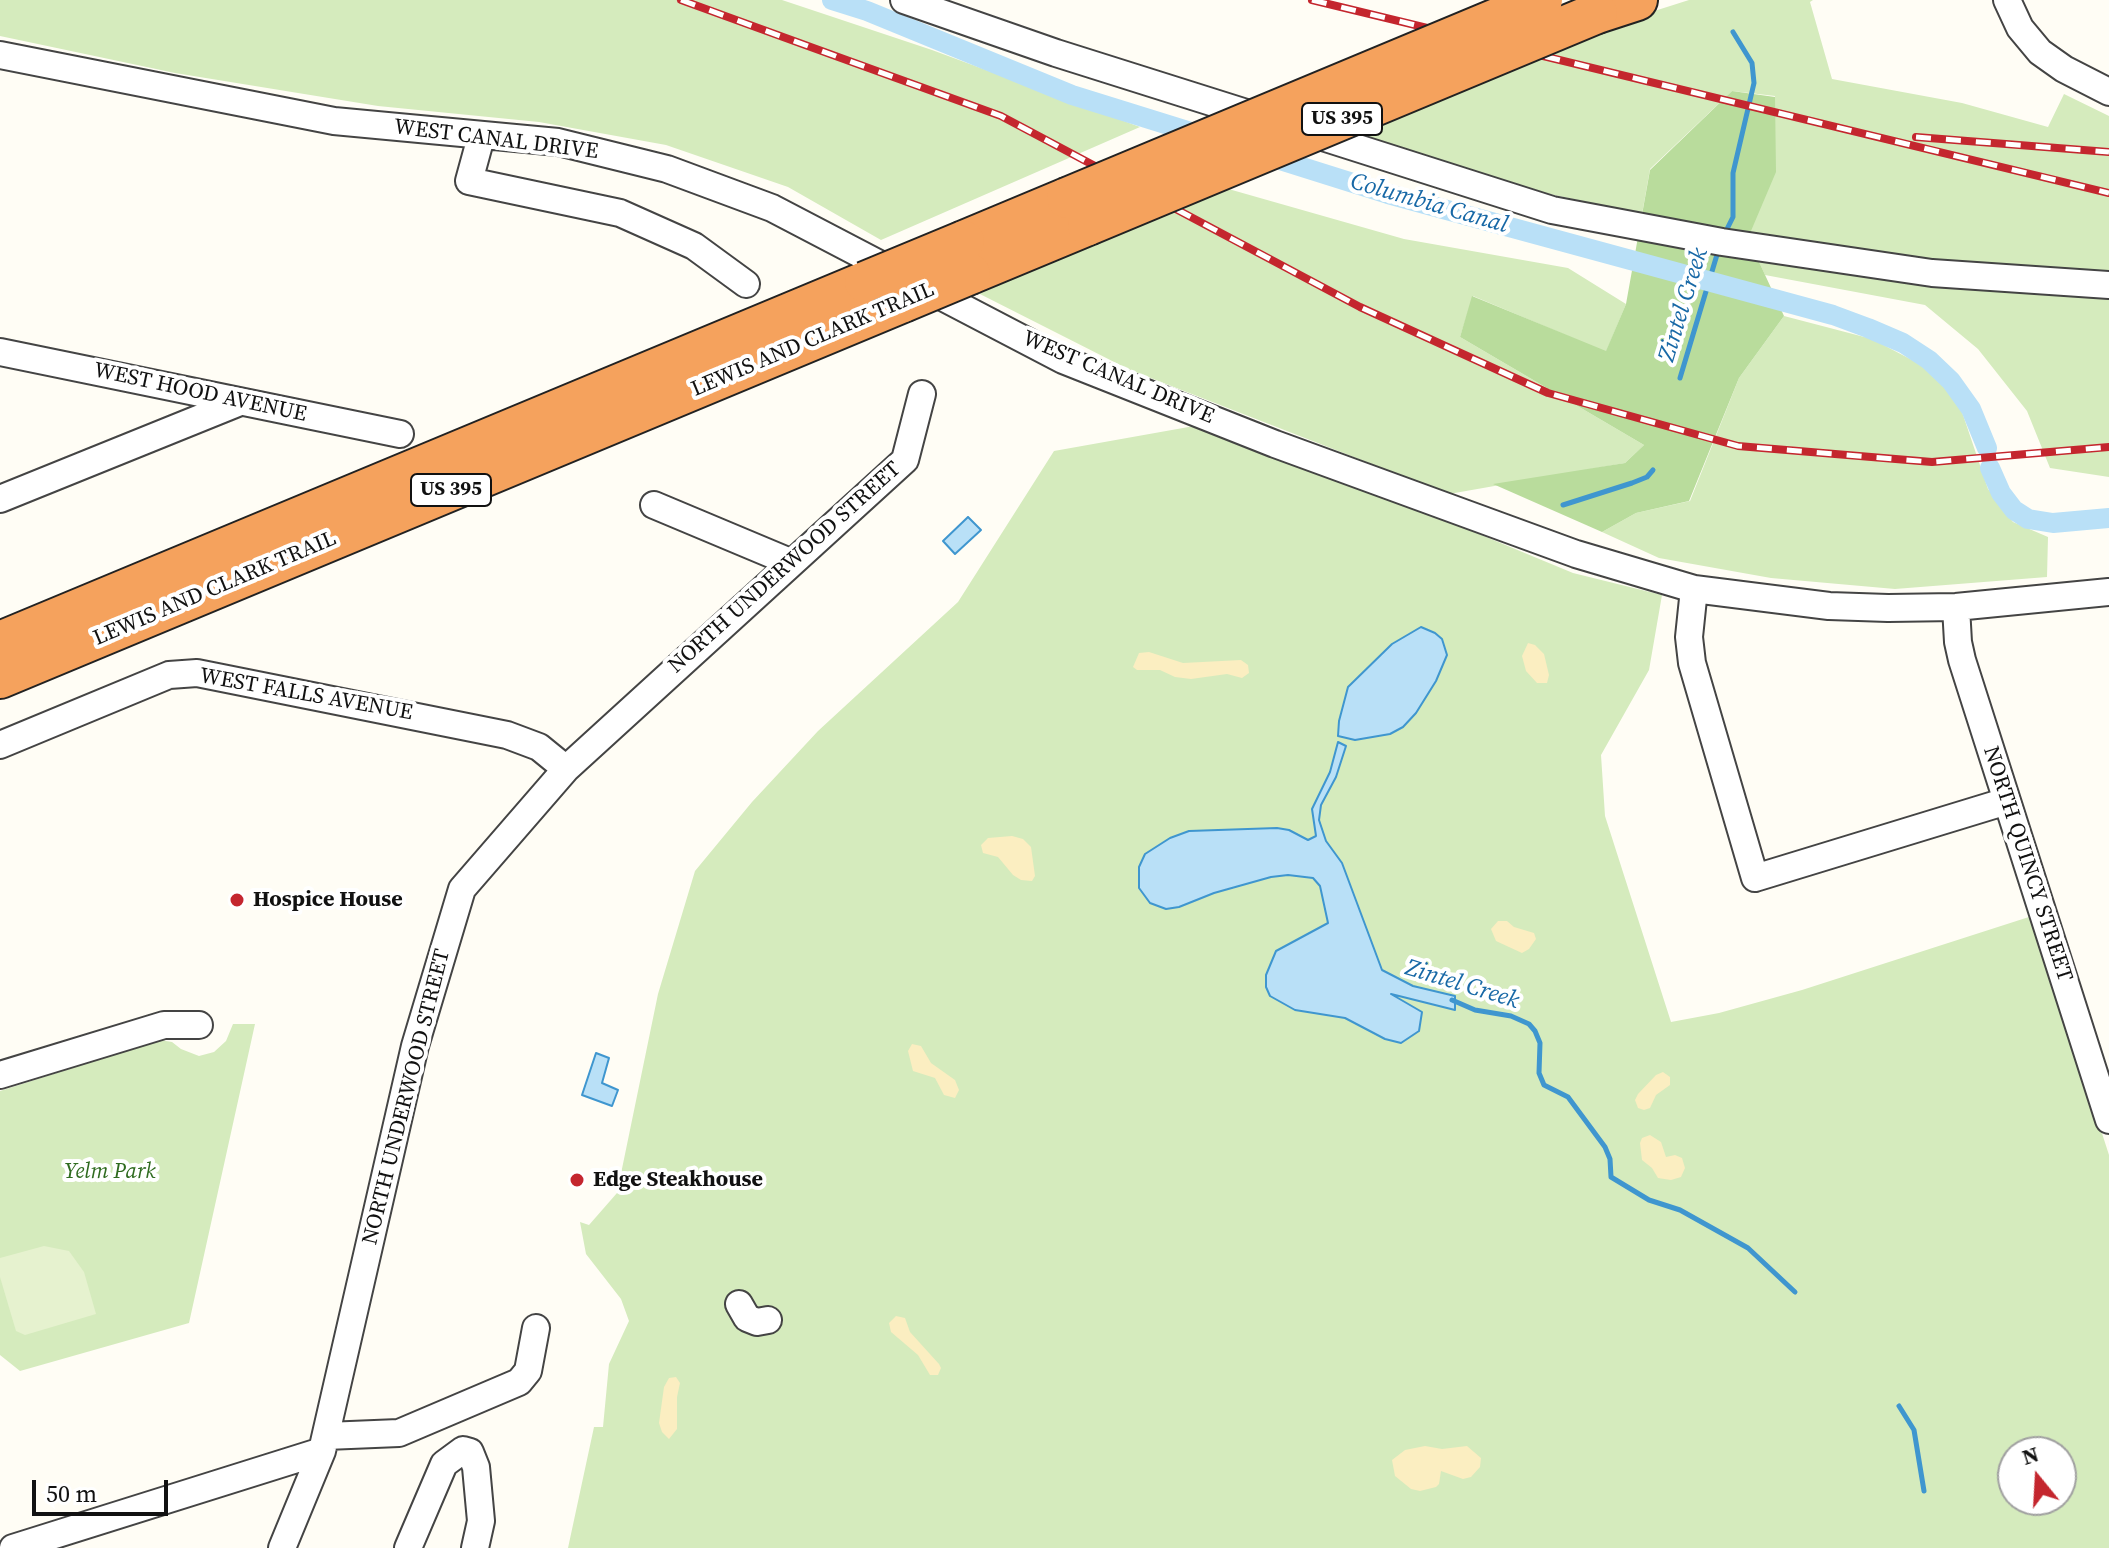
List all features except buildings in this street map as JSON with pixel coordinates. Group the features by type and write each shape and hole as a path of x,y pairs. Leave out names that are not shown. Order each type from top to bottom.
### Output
{"highway":[{"path":"1077,212 1143,151 1200,122 1480,0"},
{"name":"LEWIS AND CLARK TRAIL","path":"1077,212 1542,0"},
{"name":"LEWIS AND CLARK TRAIL","path":"0,642 865,282 967,258 1077,212 1612,6 1637,0"},
{"name":"LEWIS AND CLARK TRAIL","path":"0,678 903,302 967,258"}],"street":[{"path":"904,0 1056,53 1552,210 1722,242 1932,273 2109,285"},
{"path":"2013,1 2020,28 2040,52 2064,69 2109,92"},
{"name":"WEST CANAL DRIVE","path":"0,55 334,121 558,142 626,158 719,187 772,208 1063,360 1275,444 1533,538 1694,589 1829,606 1888,608 1956,607 2109,592"},
{"path":"481,137 469,181 620,213 694,246 746,284"},
{"name":"WEST HOOD AVENUE","path":"0,352 400,434"},
{"name":"NORTH UNDERWOOD STREET","path":"282,1548 324,1444 415,1046 462,889 566,769 905,460 922,394"},
{"path":"0,499 240,402"},
{"path":"654,505 790,562"},
{"path":"1694,589 1689,637 1692,663 1755,878 2007,801"},
{"name":"NORTH QUINCY STREET","path":"1956,607 1960,651 2109,1120"},
{"name":"WEST FALLS AVENUE","path":"0,745 169,675 197,673 507,735 539,747 566,769"},
{"path":"0,1075 164,1025 199,1025"},
{"path":"739,1304 747,1318 757,1322 768,1320"},
{"path":"13,1548 324,1444 399,1433 519,1382 528,1371 536,1328"},
{"path":"408,1548 444,1464 463,1450 470,1452 476,1467 481,1521 475,1548"}],"green space":[{"path":"0,0 782,0 932,50 1140,127 881,240 788,187 666,145 539,122 378,106 175,73 0,36"},
{"path":"1689,0 1813,0 1810,2 1832,79 1962,103 2048,127 2064,94 2109,116 2109,477 2050,468 2027,411 1978,349 1925,305 1765,275 1748,238 1775,96 1732,91 1650,169 1642,214 1430,168 1341,136 1604,27"},
{"path":"1732,91 1775,97 1776,172 1748,238 1784,316 1739,378 1689,501 1636,513 1602,532 1493,484 1625,463 1644,445 1460,337 1472,296 1606,351 1626,304 1650,170"},
{"path":"1225,188 1404,239 1568,268 1626,304 1606,352 1473,296 1460,337 1644,445 1625,463 1449,494 1130,370 972,290"},
{"path":"1784,316 1872,339 1933,371 1960,406 1988,489 2013,522 2048,537 2047,577 1895,589 1771,578 1659,558 1602,532 1636,513 1690,501 1739,378"},
{"path":"1211,423 1573,573 1662,595 1649,670 1601,755 1605,816 1671,1022 1719,1013 1802,990 2032,916 2109,1155 2109,1548 568,1548 594,1427 603,1427 609,1364 629,1321 621,1299 586,1254 580,1222 589,1225 617,1193 658,994 695,871 752,802 818,731 958,602 1054,451"},
{"name":"Yelm Park","path":"233,1024 255,1024 189,1323 20,1371 0,1355 0,1091 160,1040 172,1042 199,1056 214,1052 226,1041"},
{"path":"44,1246 69,1251 84,1272 96,1314 25,1335 16,1331 0,1277 0,1258"}],"sand":[{"path":"1528,643 1544,654 1549,675 1547,683 1537,683 1526,671 1522,656"},
{"path":"1149,652 1183,663 1241,660 1248,665 1249,673 1242,678 1227,674 1191,679 1175,677 1160,670 1137,670 1133,667 1139,653"},
{"path":"1012,836 1023,839 1031,847 1035,876 1032,881 1021,880 998,857 983,853 981,845 988,838"},
{"path":"1498,921 1507,921 1514,927 1534,933 1536,939 1522,953 1496,941 1491,929"},
{"path":"912,1044 921,1046 931,1063 955,1080 959,1090 955,1098 944,1095 935,1078 913,1071 908,1051"},
{"path":"1663,1072 1670,1077 1670,1085 1656,1095 1650,1108 1638,1108 1635,1100 1638,1094"},
{"path":"1650,1135 1661,1142 1666,1157 1675,1155 1682,1158 1685,1168 1681,1177 1671,1180 1658,1178 1642,1160 1640,1143 1642,1138"},
{"path":"896,1316 905,1318 910,1332 939,1364 938,1375 930,1375 918,1355 891,1332 889,1323"},
{"path":"676,1377 680,1383 677,1429 669,1439 659,1423 664,1387 669,1378"},
{"path":"1425,1446 1442,1449 1467,1446 1481,1458 1480,1467 1471,1477 1463,1479 1441,1471 1436,1487 1420,1491 1411,1489 1395,1476 1392,1460 1405,1450"}],"water":[{"path":"968,517 981,530 955,554 943,541"},
{"path":"1421,627 1442,639 1447,655 1436,681 1416,713 1403,727 1390,734 1355,740 1338,736 1348,687 1392,644"},
{"path":"1338,742 1346,746 1336,777 1321,805 1319,820 1326,841 1342,863 1382,970 1413,986 1455,996 1455,1010 1391,994 1422,1012 1419,1031 1401,1043 1385,1039 1345,1018 1295,1010 1270,996 1266,975 1276,951 1328,923 1320,886 1313,878 1288,875 1271,877 1166,909 1150,903 1139,888 1139,867 1145,854 1170,838 1189,831 1277,828 1289,830 1308,840 1316,836 1312,809 1330,772"},
{"path":"596,1053 609,1058 602,1083 618,1090 612,1106 582,1095"}],"waterway":[{"name":"Columbia Canal","path":"832,0 867,11 1072,95 1207,137"},
{"name":"Zintel Creek","path":"1727,229 1733,217 1733,173 1754,83 1752,63 1733,32"},
{"name":"Columbia Canal","path":"1264,155 1388,194 1833,315 1868,328 1903,343 1929,360 1951,381 1971,409 1987,448"},
{"name":"Zintel Creek","path":"1680,378 1719,248"},
{"name":"Columbia Canal","path":"1990,468 2001,493 2014,510 2028,519 2053,523 2109,518"},
{"name":"Zintel Creek","path":"1563,505 1632,483 1647,477 1653,470"},
{"name":"Zintel Creek","path":"1452,1000 1475,1010 1511,1016 1529,1024 1540,1043 1539,1073 1544,1085 1568,1097 1605,1147 1610,1159 1611,1177 1649,1200 1680,1210 1748,1248 1795,1292"},
{"name":"Zintel Creek","path":"1899,1406 1914,1430 1924,1491"}],"railway":[{"path":"681,0 1001,116 1360,307 1548,393 1738,446 1932,462 2109,447"},
{"path":"1312,0 2109,193"},
{"path":"1916,137 2109,152"}],"place":[{"name":"Hospice House","path":"237,900"},
{"name":"Edge Steakhouse","path":"577,1180"}]}
